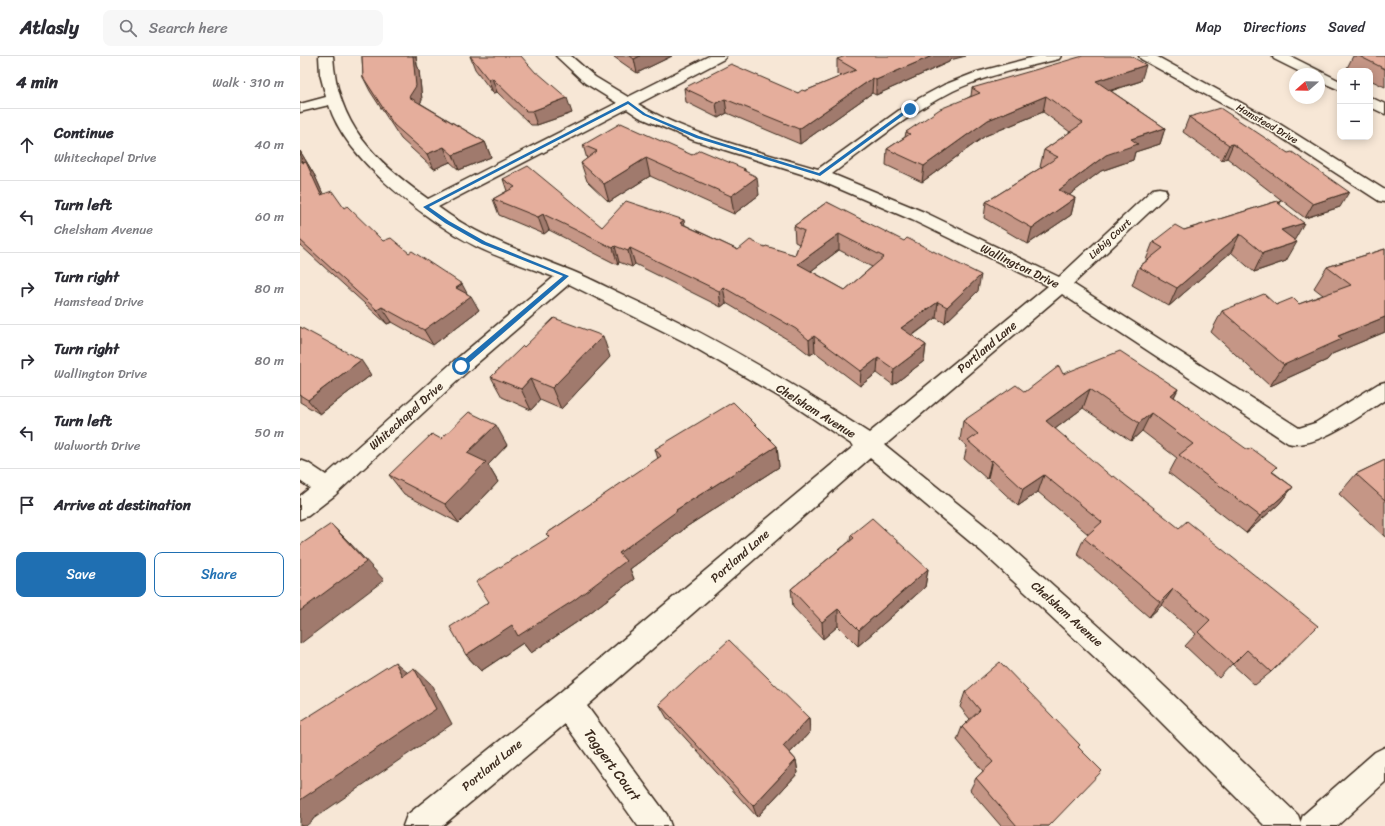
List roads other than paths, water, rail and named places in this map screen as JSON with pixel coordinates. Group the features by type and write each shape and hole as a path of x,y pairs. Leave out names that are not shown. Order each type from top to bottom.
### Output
{"street":[{"name":"Chelsham Avenue","path":"326,56 327,74 334,99 351,135 372,162 391,180 447,222 484,243 567,276 630,305 694,338 797,397 870,445 990,544 1130,671 1287,826"},
{"name":"Wallington Drive","path":"563,56 590,80 644,114 698,137 820,174 918,216 1061,285 1296,437 1322,429 1385,390"},
{"path":"426,207 719,56"},
{"path":"820,174 910,109 949,88 982,75 1054,56"},
{"name":"Hamstead Drive","path":"1146,56 1273,126 1385,197"},
{"path":"1279,56 1303,68"},
{"path":"1325,79 1337,85"},
{"path":"300,108 334,99"},
{"path":"1373,103 1385,110"},
{"name":"Liebig Court","path":"1061,285 1159,193"},
{"name":"Whitechapel Drive","path":"300,509 328,488 461,366 567,276"},
{"name":"Portland Lane","path":"418,826 568,704 870,445 1061,285"},
{"path":"300,469 328,488"},
{"name":"Taggert Court","path":"568,704 656,826"},
{"path":"1314,826 1385,762"}]}
